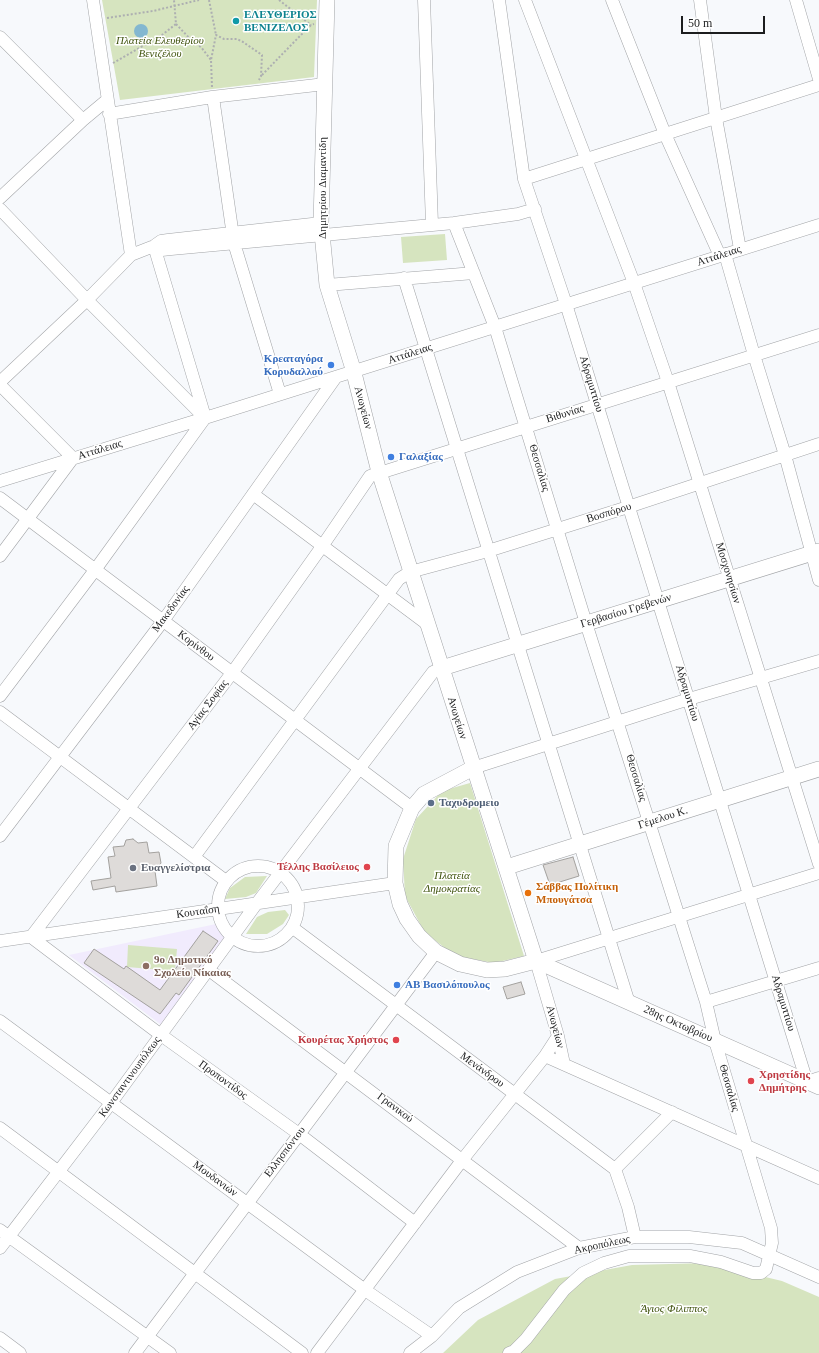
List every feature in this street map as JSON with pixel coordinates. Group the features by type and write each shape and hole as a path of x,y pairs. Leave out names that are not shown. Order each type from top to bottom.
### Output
{"main road":[{"name":"Δημητρίου Διαμαντίδη","path":"327,0 322,228 328,285 353,371"},
{"name":"Ανωγείων","path":"353,371 405,575 427,624 437,670 473,768 507,868 536,961"},
{"name":"Γερβασίου Γρεβενών","path":"437,670 815,552"},
{"path":"473,768 424,794 412,808 396,846 395,883 400,904 407,919 419,936 436,952 460,964 481,970 505,969 536,961"},
{"name":"Γέμελου Κ.","path":"507,868 819,769"},
{"name":"28ης Οκτωβρίου","path":"536,961 715,1041 815,1082"}],"street":[{"path":"93,0 131,255"},
{"path":"424,0 432,224"},
{"name":"Αδραμυττίου","path":"499,0 524,179 566,304 776,981 815,1082"},
{"name":"Μοσχονησίων","path":"525,0 634,283 668,382 819,864"},
{"path":"612,0 665,134 722,255 815,552 819,580"},
{"path":"700,0 716,118 740,250"},
{"path":"796,0 819,79"},
{"path":"0,37 83,120"},
{"path":"109,114 212,97 325,84"},
{"path":"524,179 819,85"},
{"path":"212,97 233,238 280,394"},
{"path":"0,198 83,120 107,100"},
{"path":"0,209 87,300 205,418"},
{"path":"0,556 73,458 0,383 87,300 131,255 154,246 162,250 233,238 322,228 454,223 518,214 535,209"},
{"name":"Θεσσαλίας","path":"454,223 495,327 586,623 680,917 706,1002 715,1041 745,1145 771,1228 771,1254"},
{"name":"Αττάλειας","path":"0,481 336,377 819,224"},
{"path":"154,246 205,418"},
{"path":"328,285 474,273"},
{"path":"404,278 629,1002"},
{"name":"Βιθυνίας","path":"379,472 819,335"},
{"name":"Μακεδονίας","path":"0,836 163,621 336,377"},
{"path":"0,696 95,570 205,418"},
{"name":"Βοσπόρου","path":"405,575 488,551 628,507 819,444"},
{"name":"Αγίας Σοφίας","path":"31,937 232,673 370,476 379,472"},
{"path":"253,494 427,624"},
{"name":"Κορίνθου","path":"0,498 412,808"},
{"path":"194,857 296,721 387,593 405,575"},
{"path":"473,768 689,699 819,661"},
{"name":"Κωνσταντινουπόλεως","path":"0,1248 5,1233 58,1172 112,1103 281,872 359,769 437,670"},
{"path":"0,712 226,881"},
{"path":"256,865 272,867 281,872 293,884 299,897 299,913 293,928 277,942 264,947 244,944 232,938 223,927 217,910 219,894 226,881 240,869 256,865"},
{"path":"536,961 819,873"},
{"name":"Κουταΐση","path":"0,941 395,883"},
{"name":"Μενάνδρου","path":"293,928 395,1006 615,1169"},
{"name":"Προποντίδος","path":"31,937 161,1035 299,1134 415,1222"},
{"name":"Ελλησπόντου","path":"135,1353 436,952"},
{"name":"Ανωγείων","path":"536,961 558,1036 564,1064"},
{"path":"706,1002 819,968"},
{"name":"Γρανικού","path":"209,970 463,1159 579,1248"},
{"name":"Μουδανιών","path":"0,1021 364,1290 432,1336"},
{"path":"317,1353 463,1159 546,1056 558,1036"},
{"path":"546,1056 819,1178"},
{"path":"635,1238 628,1207 615,1169 672,1112"},
{"path":"0,1128 302,1353"},
{"path":"5,1233 170,1353"},
{"name":"Ακροπόλεως","path":"410,1353 432,1336 459,1308 517,1272 579,1248 635,1238 689,1237 742,1242 819,1276"},
{"path":"509,1353 526,1339 564,1290 583,1273 604,1263 629,1256 690,1256 721,1262 753,1273 761,1273 766,1269 771,1254"},
{"path":"0,1338 20,1353"}],"path":[{"path":"174,0 176,24 193,42 201,47 211,60"},
{"path":"102,20 199,0"},
{"path":"209,0 216,35 211,60 212,97"},
{"path":"279,0 311,25"},
{"path":"110,65 162,35 176,24"},
{"path":"258,82 261,76 311,25 316,24"},
{"path":"216,35 224,39 237,39 262,55 261,76"}],"shaded area":[{"name":"9o Δημοτικό Σχολείο Νίκαιας","path":"216,924 227,941 164,1027 69,955"}],"green space":[{"name":"Πλατεία Ελευθερίου Βενιζέλου","path":"102,0 317,0 314,77 120,100"},
{"path":"445,234 447,260 403,263 401,237"},
{"name":"Πλατεία Δημοκρατίας","path":"470,783 524,956 494,963 456,956 425,933 405,896 403,859 416,819 442,791"},
{"path":"267,876 256,893 246,897 225,899 230,888 245,877"},
{"path":"285,910 289,915 283,924 267,934 246,934 257,917 268,912"},
{"path":"128,945 177,949 175,971 127,967"},
{"name":"Άγιος Φίλιππος","path":"707,1263 782,1281 819,1297 819,1353 443,1353 478,1320 555,1279 632,1265"}],"water":[{"path":"141,24 146,26 148,31 146,36 141,38 136,36 134,31 136,26"}],"building":[{"name":"Ευαγγελίστρια","path":"133,839 138,843 147,842 149,853 159,852 161,863 155,871 157,886 116,892 115,886 93,890 91,881 111,878 108,857 115,856 113,847 124,846 126,840"},
{"path":"573,857 579,876 550,885 543,865"},
{"path":"203,931 218,941 179,995 176,993 160,1014 84,963 94,949 124,969 126,966 160,990"},
{"path":"521,982 525,994 507,999 503,987"}],"place":[{"name":"ΕΛΕΥΘΕΡΙΟΣ ΒΕΝΙΖΕΛΟΣ","path":"236,21"},
{"name":"Κρεαταγόρα Κορυδαλλού","path":"331,365"},
{"name":"Γαλαξίας","path":"391,457"},
{"name":"Ταχυδρομειο","path":"431,803"},
{"name":"Τέλλης Βασίλειος","path":"367,867"},
{"name":"Ευαγγελίστρια","path":"133,868"},
{"name":"Σάββας Πολίτικη Μπουγάτσα","path":"528,893"},
{"name":"9o Δημοτικό Σχολείο Νίκαιας","path":"146,966"},
{"name":"ΑΒ Βασιλόπουλος","path":"397,985"},
{"name":"Κουρέτας Χρήστος","path":"396,1040"},
{"name":"Χρηστίδης Δημήτρης","path":"751,1081"}]}
